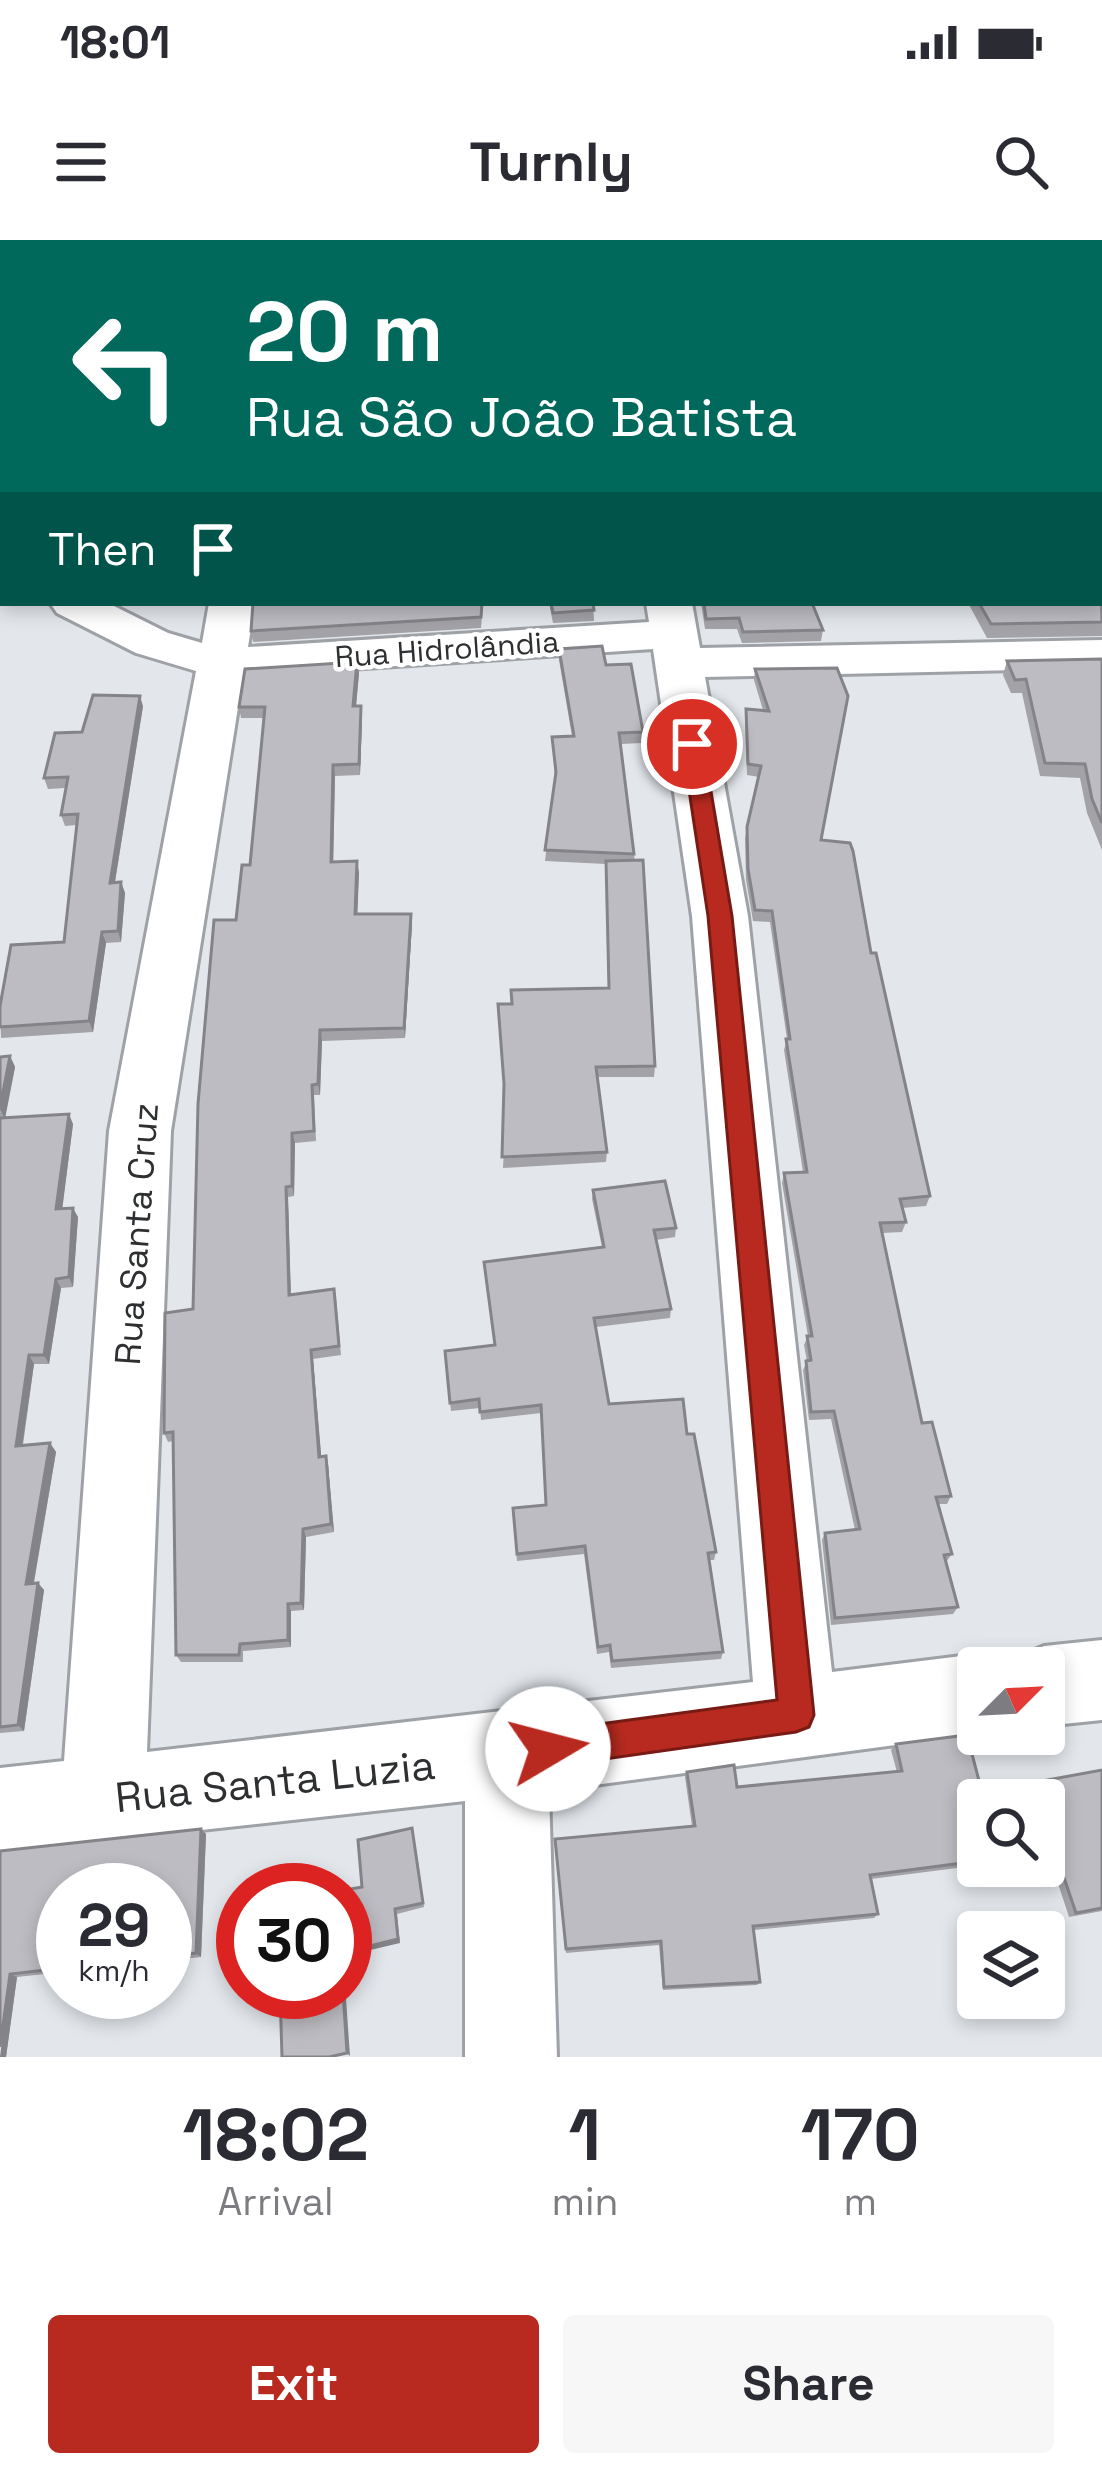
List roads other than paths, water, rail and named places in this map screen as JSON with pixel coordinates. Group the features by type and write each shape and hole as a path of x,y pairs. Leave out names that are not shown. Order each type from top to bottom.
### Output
{"street":[{"path":"79,606 152,643 226,633"},
{"name":"Rua Hidrolândia","path":"226,633 674,633 1102,654"},
{"name":"Rua Santa Cruz","path":"103,1801 140,1131 226,633"},
{"path":"674,633 720,916 796,1715"},
{"path":"1065,1684 1102,1680"},
{"name":"Rua Santa Luzia","path":"0,1810 507,1755 957,1696"},
{"path":"507,1755 511,2057"}]}
